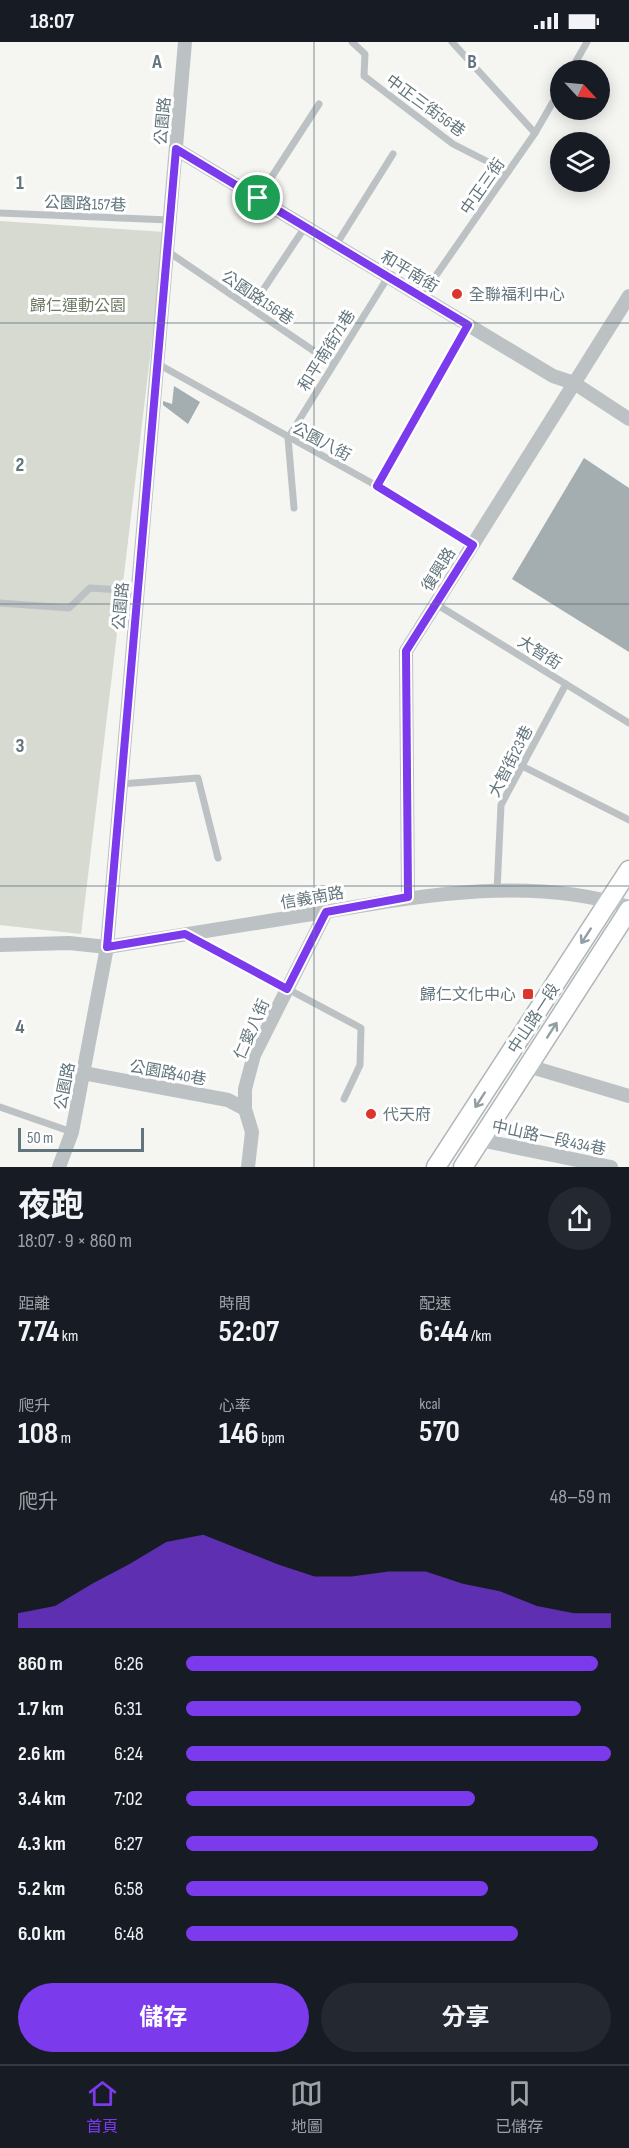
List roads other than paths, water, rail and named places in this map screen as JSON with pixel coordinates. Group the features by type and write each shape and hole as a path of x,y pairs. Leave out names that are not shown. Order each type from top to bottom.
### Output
{"main road":[{"name":"中山路一段","path":"436,1167 629,870"},
{"name":"中山路一段","path":"463,1167 629,909"}],"street":[{"name":"公園路","path":"59,1167 72,1132 107,947 185,42"},
{"name":"和平南街","path":"176,149 553,376 574,383 629,419"},
{"name":"復興路","path":"408,897 406,651 629,296"},
{"name":"信義南路","path":"0,945 69,944 107,947 408,897 497,891 546,893 609,901 629,909"},
{"name":"仁愛八街","path":"248,1167 252,1132 245,1108 245,1089 254,1055 326,912"},
{"path":"528,1066 629,1096"},
{"name":"公園路40巷","path":"83,1073 228,1100 245,1108"},
{"name":"中山路一段434巷","path":"480,1140 611,1167"}],"lane":[{"name":"中正三街56巷","path":"352,42 365,54 364,76 453,144 508,172"},
{"path":"452,42 535,133"},
{"path":"577,60 587,42"},
{"path":"258,198 319,104"},
{"name":"中正三街","path":"422,297 535,133 550,107"},
{"path":"336,245 393,154"},
{"name":"公園路157巷","path":"0,213 169,220"},
{"path":"251,309 305,227"},
{"name":"公園路156巷","path":"167,251 333,364"},
{"name":"和平南街71巷","path":"288,438 388,277"},
{"path":"377,486 468,325"},
{"name":"公園八街","path":"157,364 377,486 473,545"},
{"path":"288,438 294,508"},
{"path":"0,603 69,608 90,588 138,591"},
{"name":"大智街","path":"436,604 629,723"},
{"name":"大智街23巷","path":"497,891 501,805 566,684"},
{"path":"522,766 629,820"},
{"path":"121,784 198,778 218,858"},
{"path":"185,934 361,1028 360,1065 344,1098"},
{"path":"0,1107 72,1132"}],"place":[{"name":"全聯福利中心","path":"457,294"},
{"name":"歸仁文化中心","path":"528,994"},
{"name":"代天府","path":"371,1114"}],"park label":[{"name":"歸仁運動公園","path":"78,305"}]}
